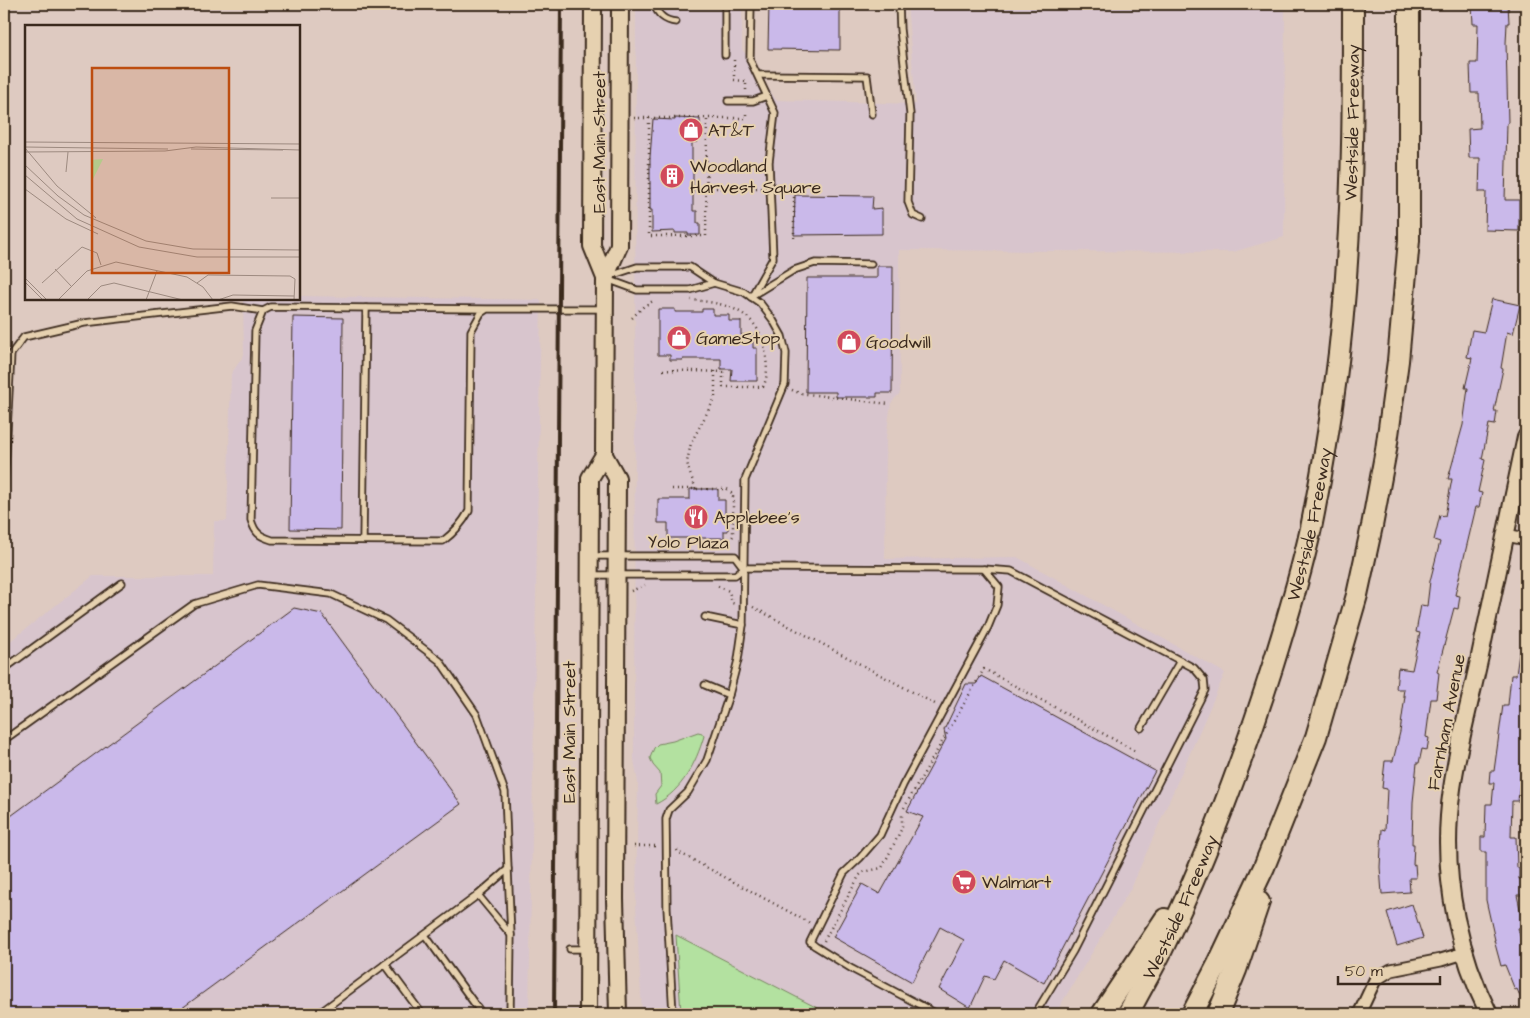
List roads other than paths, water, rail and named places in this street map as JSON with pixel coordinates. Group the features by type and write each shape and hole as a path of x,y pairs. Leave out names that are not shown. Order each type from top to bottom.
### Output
{"highway":[{"name":"Westside Freeway","path":"1128,1014 1160,954 1231,788 1288,618 1312,520 1326,442 1338,355 1347,264 1352,165 1353,4"},
{"path":"1218,1014 1236,970 1316,737 1357,595 1386,450 1398,361 1409,240 1410,4"},
{"path":"1192,1014 1264,867 1316,737"},
{"path":"1102,1014 1196,872"}],"main road":[{"name":"East Main Street","path":"593,4 592,246 605,278 604,454 617,478 615,900 618,1014"},
{"name":"East Main Street","path":"605,278 619,246 620,4"},
{"name":"Farnham Avenue","path":"1489,1014 1464,953 1454,908 1450,883 1449,816 1461,746 1526,437"},
{"name":"East Main Street","path":"588,1014 590,478 604,454"}],"street":[{"path":"1506,535 1526,539"},
{"path":"1359,1014 1375,980 1391,970 1441,960 1464,953"}],"lane":[{"path":"654,4 657,12 670,21 676,22"},
{"path":"725,4 725,55"},
{"path":"751,4 750,60 775,113 769,162 773,258 751,297"},
{"path":"899,4 910,114 908,202 913,215 922,219"},
{"path":"758,75 867,76 872,114"},
{"path":"728,102 746,102 767,96"},
{"path":"751,297 794,270 815,264 871,264"},
{"path":"605,278 637,267 690,267 714,283 744,292 760,303 774,320 782,336 786,353 784,387 745,480 743,625 738,660 729,695 707,760 688,792 669,810 666,820 665,846 673,1014"},
{"path":"605,278 637,290 690,290 714,283"},
{"path":"4,487 11,354 24,337 84,323 232,306 263,311 271,307 488,310 605,309"},
{"path":"363,540 366,308"},
{"path":"263,311 255,331 252,520 254,531 260,536 272,540 443,541 463,523 469,511 471,331 481,313 488,310"},
{"name":"Yolo Plaza","path":"590,556 735,556 744,568 735,575 590,575"},
{"path":"744,568 984,569 1010,571 1194,668 1204,680 1205,690 1073,951 1035,1014"},
{"path":"937,1014 852,969 810,942 844,873 880,835 903,785 982,640 997,604 999,587 984,569"},
{"path":"4,669 122,583"},
{"path":"4,740 194,604 258,586 331,594 386,620 440,661 476,715 505,792 511,935 510,1014"},
{"path":"705,617 743,625"},
{"path":"1142,728 1180,661"},
{"path":"705,685 729,695"},
{"path":"318,1014 478,895 508,869"},
{"path":"478,895 511,935"},
{"path":"425,935 482,1014"},
{"path":"570,949 588,949"},
{"path":"385,964 422,1014"}],"railway":[{"path":"554,1014 561,4"}],"place":[{"name":"AT&T","path":"691,130"},
{"name":"Woodland Harvest Square","path":"672,176"},
{"name":"GameStop","path":"679,338"},
{"name":"Goodwill","path":"849,342"},
{"name":"Applebee's","path":"696,517"},
{"name":"Walmart","path":"964,882"}]}
